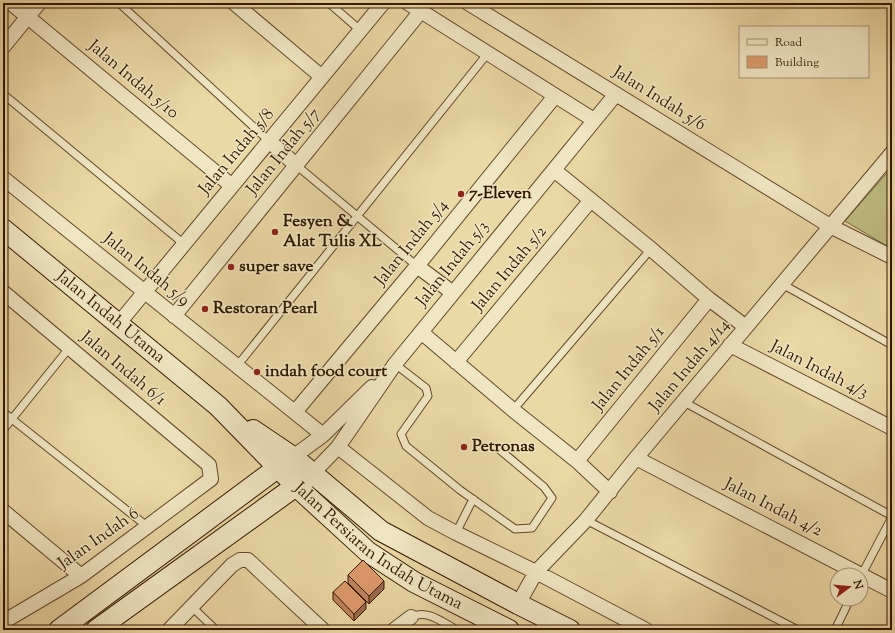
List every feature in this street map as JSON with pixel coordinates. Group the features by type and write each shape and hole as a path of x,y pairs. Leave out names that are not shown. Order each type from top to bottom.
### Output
{"main road":[{"name":"Jalan Indah Utama","path":"3,229 119,323 285,462 312,474"},
{"name":"Jalan Indah Utama","path":"285,462 297,487"},
{"path":"59,630 285,462"},
{"path":"297,487 312,474"},
{"name":"Jalan Persiaran Indah Utama","path":"312,474 381,531 570,630"},
{"name":"Jalan Persiaran Indah Utama","path":"96,630 297,487 368,552 414,582 509,630"}],"street":[{"name":"Jalan Indah 5/10","path":"11,3 232,186"},
{"path":"3,47 39,3"},
{"path":"234,3 322,77"},
{"name":"Jalan Indah 5/8","path":"119,323 383,3"},
{"path":"408,3 594,120"},
{"name":"Jalan Indah 5/6","path":"468,3 830,226 892,257"},
{"name":"Jalan Indah 5/7","path":"174,316 421,11"},
{"name":"Jalan Indah 5/3","path":"312,474 338,447 395,364 616,94"},
{"name":"Jalan Indah 5/4","path":"295,412 417,266 555,96"},
{"path":"269,141 296,165"},
{"name":"Jalan Indah 4/14","path":"518,604 536,572 586,520 610,492 636,458 730,345 892,153"},
{"path":"554,170 746,327"},
{"name":"Jalan Indah 5/9","path":"3,178 322,435"},
{"name":"Jalan Indah 5/2","path":"456,362 591,200"},
{"path":"417,266 452,293"},
{"name":"Jalan Indah 6/1","path":"3,292 209,465 211,478"},
{"name":"Jalan Indah 5/1","path":"577,461 710,299"},
{"path":"421,332 577,461 610,492"},
{"name":"Jalan Indah 4/3","path":"730,345 892,428"},
{"name":"Jalan Indah 5/3","path":"285,462 322,435 395,364"},
{"path":"338,447 428,518 536,572 646,630"},
{"name":"Jalan Indah 4/2","path":"636,458 845,567"},
{"name":"Jalan Indah 6","path":"4,619 81,576 148,527 211,478"},
{"path":"3,511 81,576"},
{"path":"168,630 232,565 240,560 248,560 323,630"},
{"name":"Jalan Indah 4/2","path":"869,580 892,591"},
{"path":"394,630 411,617"}],"lane":[{"path":"119,3 269,141"},
{"path":"329,3 360,30"},
{"path":"237,366 488,54"},
{"path":"3,94 184,244"},
{"path":"296,165 417,266"},
{"path":"514,410 651,249"},
{"path":"782,284 892,345"},
{"path":"3,430 70,347"},
{"path":"395,364 426,388 428,396 401,434 406,446 473,499 515,529 532,528 552,498 544,487 500,450"},
{"path":"684,402 892,516 866,567"},
{"path":"3,412 148,527"},
{"path":"456,533 473,499"},
{"path":"586,520 798,630"},
{"path":"191,606 216,630"},
{"path":"835,630 846,607"},
{"path":"411,617 417,614 429,615 457,630"}],"shaded area":[{"path":"892,167 892,249 845,221"}],"building":[{"path":"363,560 384,581 369,596 348,575"},
{"path":"345,581 366,602 354,614 333,592"}],"place":[{"name":"7-Eleven","path":"461,194"},
{"name":"Fesyen & Alat Tulis XL","path":"275,232"},
{"name":"super save","path":"231,267"},
{"name":"Restoran Pearl","path":"205,309"},
{"name":"indah food court","path":"257,372"},
{"name":"Petronas","path":"464,447"}]}
